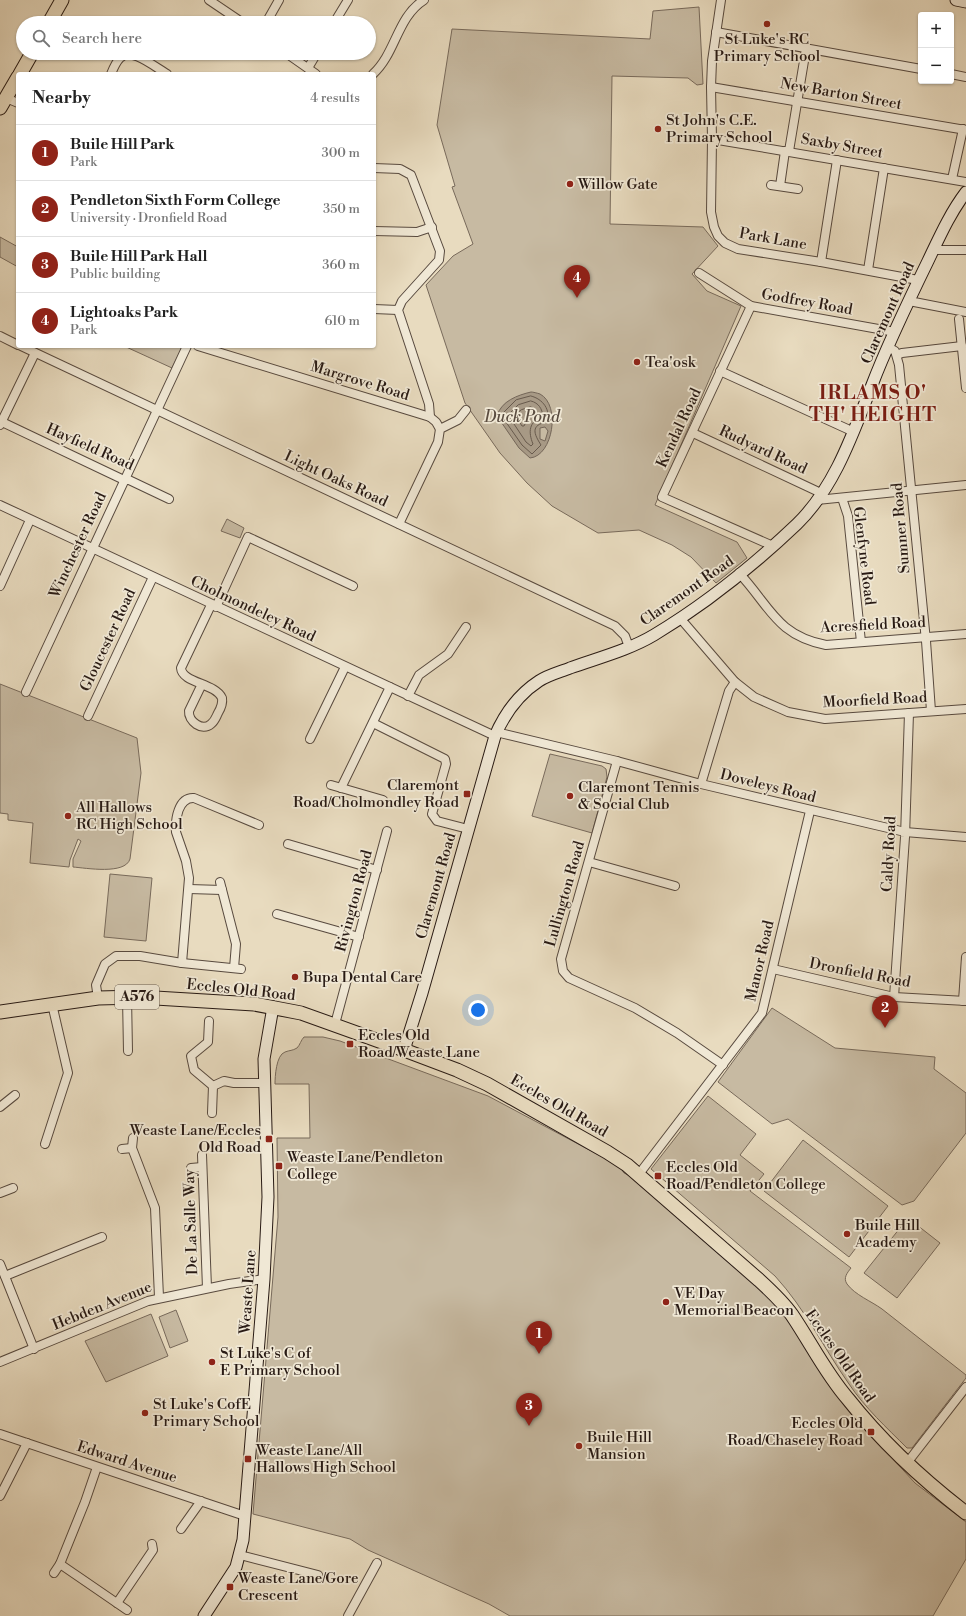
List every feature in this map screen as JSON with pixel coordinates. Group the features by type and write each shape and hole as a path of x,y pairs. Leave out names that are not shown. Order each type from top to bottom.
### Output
{"main road":[{"path":"53,16 62,0"},
{"path":"956,0 966,2"},
{"path":"21,72 28,60"},
{"path":"3,103 16,80"},
{"name":"Claremont Road","path":"404,1050 422,993 496,734 505,716 518,700 538,682 553,674 629,647 652,636 680,618 739,574 799,522 819,496 836,469 854,432 888,347 918,280 955,208 966,192"},
{"name":"Eccles Old Road","path":"0,1012 98,998 127,997 245,1003 274,1007 301,1013 335,1024 457,1070 487,1084 607,1152 639,1174 760,1280 792,1314 847,1399 907,1463 934,1489 966,1513"},
{"name":"Weaste Lane","path":"204,1616 233,1573 240,1556 245,1516 264,1279 268,1197 264,1060 274,1007"}],"street":[{"path":"210,0 232,16"},
{"path":"270,16 279,0"},
{"path":"338,16 348,0"},
{"path":"375,72 387,58 407,16 414,7 424,0"},
{"name":"Park Lane","path":"721,0 716,32 711,86 711,212 714,226 722,240 729,246 738,249 868,270 918,280"},
{"path":"716,32 918,68"},
{"path":"780,186 806,49"},
{"path":"111,72 118,60"},
{"path":"144,60 164,72"},
{"path":"296,60 313,72"},
{"path":"308,68 313,60"},
{"path":"954,75 966,77"},
{"name":"New Barton Street","path":"711,86 964,130"},
{"path":"3,103 16,104"},
{"path":"952,179 964,130"},
{"name":"Saxby Street","path":"712,139 966,182"},
{"path":"821,262 837,160"},
{"path":"376,168 400,169 411,175 440,251 438,260 402,301 398,310 429,404 430,417 436,422 440,429 438,442 399,524"},
{"path":"868,270 884,168"},
{"path":"771,185 798,189"},
{"path":"376,230 417,232 432,228"},
{"path":"933,250 966,250"},
{"name":"Godfrey Road","path":"699,273 750,306 895,332"},
{"path":"909,301 966,312"},
{"name":"Kendal Road","path":"750,306 693,433 662,497 773,546"},
{"path":"376,308 398,310"},
{"path":"959,319 966,388"},
{"name":"Light Oaks Road","path":"0,336 16,344"},
{"path":"888,347 897,355 902,353 962,346"},
{"name":"Light Oaks Road","path":"25,348 615,626 623,632 629,647"},
{"name":"Winchester Road","path":"26,692 186,348"},
{"name":"Margrove Road","path":"205,348 430,417"},
{"path":"0,422 35,353"},
{"name":"Sumner Road","path":"897,355 931,711"},
{"path":"720,371 854,432"},
{"path":"440,429 458,420 466,410"},
{"name":"Hayfield Road","path":"0,422 124,480 129,480 169,499"},
{"name":"Rudyard Road","path":"693,433 819,496"},
{"path":"819,496 842,498 966,485"},
{"name":"Glenfyne Road","path":"842,498 848,516 861,642"},
{"name":"Cholmondeley Road","path":"0,505 345,667 496,734"},
{"path":"0,586 30,520"},
{"path":"202,684 189,714 192,721 195,723 209,726 214,721 223,701 218,692 202,684 185,677 181,668 248,537 353,586"},
{"name":"Acresfield Road","path":"739,574 782,626 794,634 826,645 925,636 966,634"},
{"name":"Gloucester Road","path":"88,716 153,577"},
{"name":"Moorfield Road","path":"680,618 735,682 754,697 788,712 812,718 825,719 966,709"},
{"path":"408,696 419,675 448,654 466,627"},
{"path":"310,739 345,667"},
{"path":"701,784 729,691 735,682"},
{"path":"341,788 390,687"},
{"name":"Caldy Road","path":"894,997 905,832 909,713"},
{"path":"373,723 445,759 446,764 432,814 437,821 468,829"},
{"name":"Doveleys Road","path":"496,734 617,761 810,811 905,832 966,836"},
{"name":"Lullington Road","path":"617,761 561,959 563,971 573,980 617,999 649,1016 724,1065"},
{"path":"331,785 383,800"},
{"path":"182,963 189,889 188,869 175,826 178,814 184,801 188,798 194,798 259,825"},
{"name":"Manor Road","path":"639,1174 724,1065 762,1013 810,811"},
{"name":"Rivington Road","path":"335,1024 387,831"},
{"path":"288,844 376,870"},
{"path":"589,862 675,886"},
{"path":"98,998 96,985 105,964 116,956 140,956 182,963 237,969 236,944 221,886 189,889"},
{"path":"277,914 359,937"},
{"path":"965,1001 966,957"},
{"name":"Dronfield Road","path":"773,969 894,997 965,1001"},
{"path":"127,997 128,1051"},
{"path":"45,1144 68,1073 52,1004"},
{"path":"209,1021 208,1042 191,1056 194,1070 213,1086"},
{"path":"213,1086 224,1081 234,1083 265,1082"},
{"path":"212,1113 213,1086"},
{"path":"0,1107 15,1095"},
{"path":"133,1138 132,1148 156,1208 159,1297"},
{"path":"122,1149 132,1148"},
{"name":"De La Salle Way","path":"202,1155 207,1288"},
{"path":"191,1168 202,1167"},
{"path":"0,1193 13,1188"},
{"path":"5,1276 102,1237"},
{"path":"0,1264 34,1348"},
{"name":"Hebden Avenue","path":"0,1362 148,1300 207,1288 264,1279"},
{"path":"907,1463 966,1387"},
{"name":"Edward Avenue","path":"0,1434 245,1516"},
{"path":"0,1496 27,1442"},
{"path":"54,1573 60,1564 85,1502 97,1467"},
{"path":"181,1529 201,1501"},
{"path":"117,1603 153,1550 152,1544"},
{"path":"240,1556 318,1575"},
{"path":"348,1616 377,1563"},
{"path":"60,1564 128,1610"}],"shaded area":[{"path":"699,7 703,84 697,85 688,78 612,76 610,224 703,227 718,246 692,274 707,291 741,306 655,505 737,542 747,558 716,583 691,557 672,545 639,530 598,533 552,506 527,483 500,453 465,403 426,285 453,256 473,244 452,187 455,186 437,125 452,29 650,39 653,11"},
{"path":"0,237 16,246 16,266 0,257"},
{"path":"128,348 182,348 172,368"},
{"path":"227,519 244,528 240,538 221,531"},
{"path":"0,684 137,738 141,773 130,859 127,864 113,869 73,867 73,859 81,841 78,839 69,867 30,863 33,823 8,820 8,814 0,813"},
{"name":"Claremont Tennis & Social Club","path":"550,754 602,766 606,769 607,777 592,833 532,816"},
{"path":"110,874 152,878 146,941 104,937"},
{"path":"772,1008 835,1048 935,1057 934,1069 966,1093 966,1133 914,1201 902,1205 788,1119 772,1124 718,1082"},
{"path":"304,1037 323,1037 340,1041 488,1096 612,1162 620,1167 624,1173 639,1180 775,1299 847,1409 915,1483 966,1522 966,1559 933,1616 510,1616 489,1604 368,1550 350,1539 253,1514 278,1217 277,1138 310,1138 309,1084 275,1084 276,1072 278,1062 282,1054 297,1048"},
{"path":"708,1096 756,1134 740,1155 764,1174 750,1191 851,1268 845,1278 850,1288 863,1298 882,1309 966,1375 966,1378 912,1448 907,1448 876,1418 855,1393 796,1302 775,1276 651,1169"},
{"path":"803,1140 888,1206 849,1257 764,1191"},
{"path":"908,1218 940,1243 897,1298 864,1273"},
{"path":"176,1310 188,1341 170,1348 159,1317"},
{"path":"151,1314 168,1356 106,1382 85,1341"}],"water":[{"name":"Duck Pond","path":"531,392 540,394 547,400 551,408 552,419 552,429 549,440 544,449 538,455 530,458 519,448 497,416 502,406 516,397","holes":["545,427 548,431 545,441 540,439 540,428"]}],"place":[{"name":"St Luke's RC Primary School","path":"767,24"},
{"name":"St John's C.E. Primary School","path":"658,129"},
{"name":"Willow Gate","path":"570,184"},
{"name":"Lightoaks Park","path":"577,298"},
{"name":"Tea'osk","path":"637,362"},
{"name":"Claremont Road/Cholmondley Road","path":"467,794"},
{"name":"Claremont Tennis & Social Club","path":"570,796"},
{"name":"All Hallows RC High School","path":"68,816"},
{"name":"Bupa Dental Care","path":"295,977"},
{"name":"Pendleton Sixth Form College","path":"885,1028"},
{"name":"Eccles Old Road/Weaste Lane","path":"350,1044"},
{"name":"Weaste Lane/Eccles Old Road","path":"269,1139"},
{"name":"Weaste Lane/Pendleton College","path":"279,1166"},
{"name":"Eccles Old Road/Pendleton College","path":"658,1176"},
{"name":"Buile Hill Academy","path":"847,1234"},
{"name":"VE Day Memorial Beacon","path":"666,1302"},
{"name":"Buile Hill Park","path":"539,1354"},
{"name":"St Luke's C of E Primary School","path":"212,1362"},
{"name":"St Luke's CofE Primary School","path":"145,1413"},
{"name":"Buile Hill Park Hall","path":"529,1426"},
{"name":"Eccles Old Road/Chaseley Road","path":"871,1432"},
{"name":"Buile Hill Mansion","path":"579,1446"},
{"name":"Weaste Lane/All Hallows High School","path":"248,1459"},
{"name":"Weaste Lane/Gore Crescent","path":"230,1587"}],"district":[{"name":"IRLAMS O' TH' HEIGHT","path":"873,404"}]}
